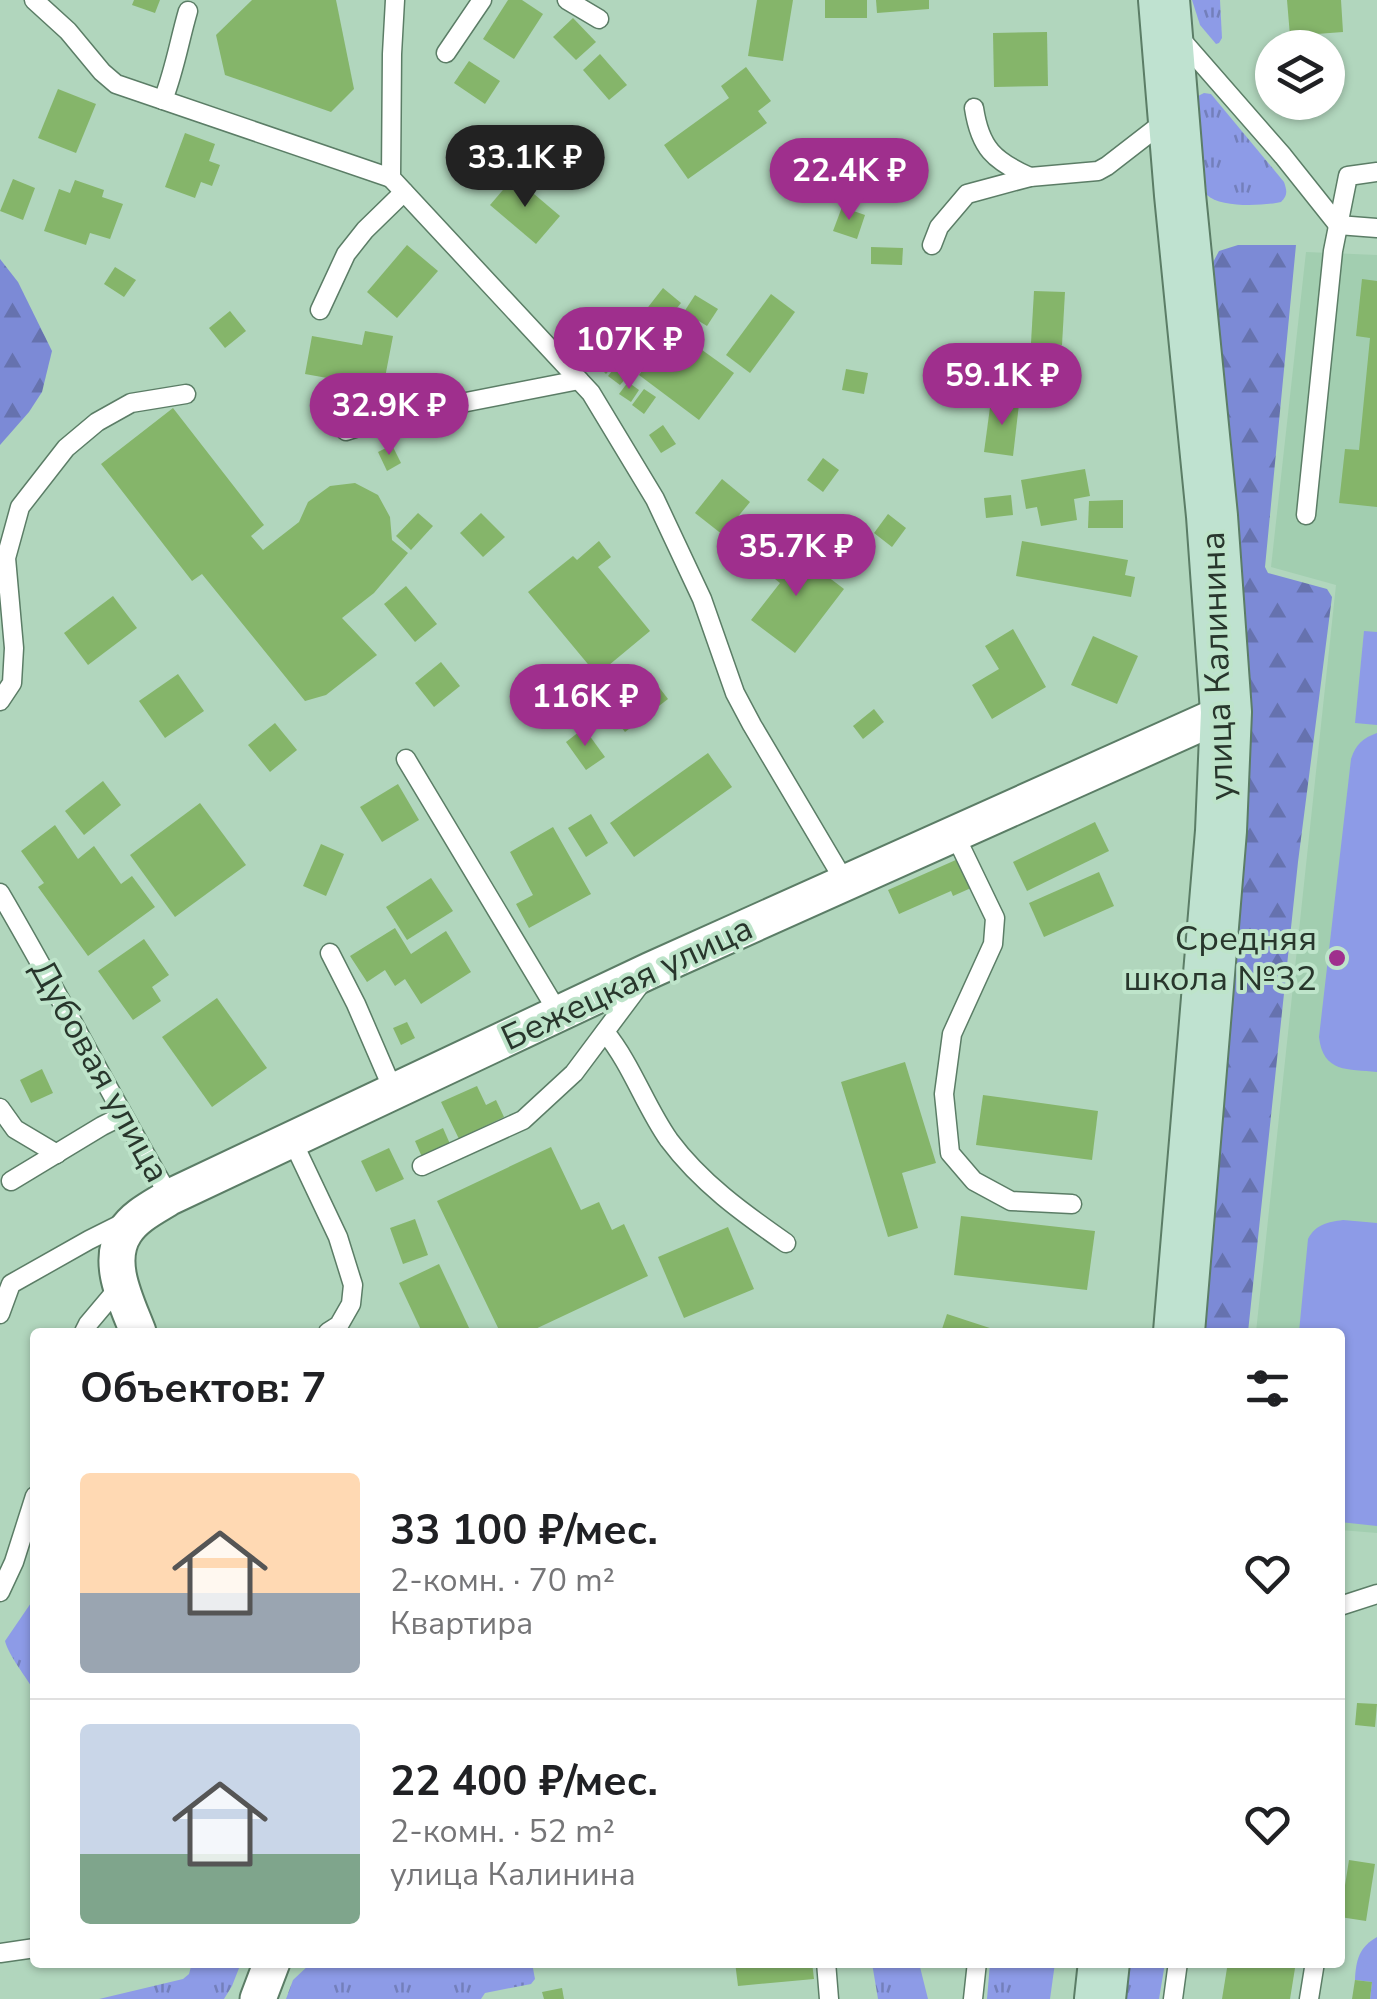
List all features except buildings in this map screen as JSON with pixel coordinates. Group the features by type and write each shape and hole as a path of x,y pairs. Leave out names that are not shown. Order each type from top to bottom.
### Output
{"main road":[{"name":"улица Калинина","path":"1165,11 1212,516 1226,712 1221,831 1179,1328"},
{"path":"1100,1999 1103,1968"}],"street":[{"name":"Бежецкая улица","path":"157,1205 651,970 1226,712"},
{"name":"Дубовая улица","path":"137,1328 116,1262 124,1233 157,1205"},
{"path":"258,1999 270,1968"}],"lane":[{"path":"34,0 116,84 398,185 580,380 655,498 702,599 744,709 845,882"},
{"path":"320,310 346,254 398,185 392,54 395,0"},
{"path":"446,53 482,0"},
{"path":"567,0 599,19"},
{"path":"162,100 179,56 188,10"},
{"path":"1165,11 1208,73 1284,156 1338,225 1377,228"},
{"path":"974,108 977,130 985,146 1008,168 1030,177"},
{"path":"932,244 939,226 967,194 1030,177 1098,170 1173,114"},
{"path":"1306,515 1333,251 1348,176 1377,172"},
{"path":"346,431 390,417 580,380"},
{"path":"0,701 12,683 14,648 6,558 20,507 66,448 97,422 131,403 186,394"},
{"path":"406,758 559,1014"},
{"path":"954,832 995,918 993,944 952,1034 944,1094 950,1152 974,1181 1011,1201 1072,1204"},
{"name":"Дубовая улица","path":"0,893 122,1116 157,1205"},
{"path":"330,952 394,1092"},
{"path":"422,1166 523,1120 574,1073 651,970"},
{"path":"605,1032 620,1050 669,1139 715,1192 786,1244"},
{"path":"0,1108 15,1129 57,1154"},
{"path":"12,1181 122,1116"},
{"path":"292,1140 338,1238 354,1285 351,1304 334,1328"},
{"name":"Бежецкая улица","path":"6,1278 36,1269 157,1205"},
{"path":"0,1314 6,1278"},
{"path":"86,1328 121,1285"},
{"path":"0,1592 30,1509"},
{"path":"1345,1604 1377,1594"},
{"path":"0,1954 30,1949"},
{"path":"826,1968 829,1999"},
{"path":"973,1999 976,1968"},
{"path":"1173,1999 1177,1968"},
{"path":"1309,1999 1313,1968"}],"shaded area":[{"name":"Средняя школа №32","path":"1306,252 1377,255 1377,1533 1345,1530 1345,1328 1256,1328 1336,585 1271,567"}],"green space":[{"path":"1192,0 1220,0 1219,43 1200,25"},
{"path":"1211,94 1284,182 1286,193 1281,202 1231,204 1207,195 1197,104 1198,96"},
{"path":"1238,245 1296,245 1265,567 1268,573 1327,589 1332,597 1298,862 1248,1328 1198,1328 1210,268 1219,251"},
{"path":"0,259 18,282 52,351 42,392 0,445"},
{"path":"1364,631 1377,632 1377,725 1355,723"},
{"path":"1377,733 1377,1072 1331,1063 1321,1049 1319,1037 1351,759 1361,742"},
{"path":"1327,1223 1377,1223 1377,1526 1345,1523 1345,1328 1299,1328 1308,1239"},
{"path":"30,1604 30,1684 14,1660 5,1641"},
{"path":"1377,1937 1377,1999 1370,1999 1372,1982 1355,1980 1355,1973 1362,1950"},
{"path":"191,1968 239,1968 224,1999 99,1999 183,1979"},
{"path":"306,1968 533,1968 535,1979 531,1984 485,1993 481,1999 286,1999 293,1980"},
{"path":"873,1968 920,1968 928,1999 878,1999"},
{"path":"990,1968 1054,1968 1050,1999 987,1999"},
{"path":"1120,1968 1164,1968 1159,1999 1116,1999"}],"place":[{"name":"Средняя школа №32","path":"1337,958"}]}
